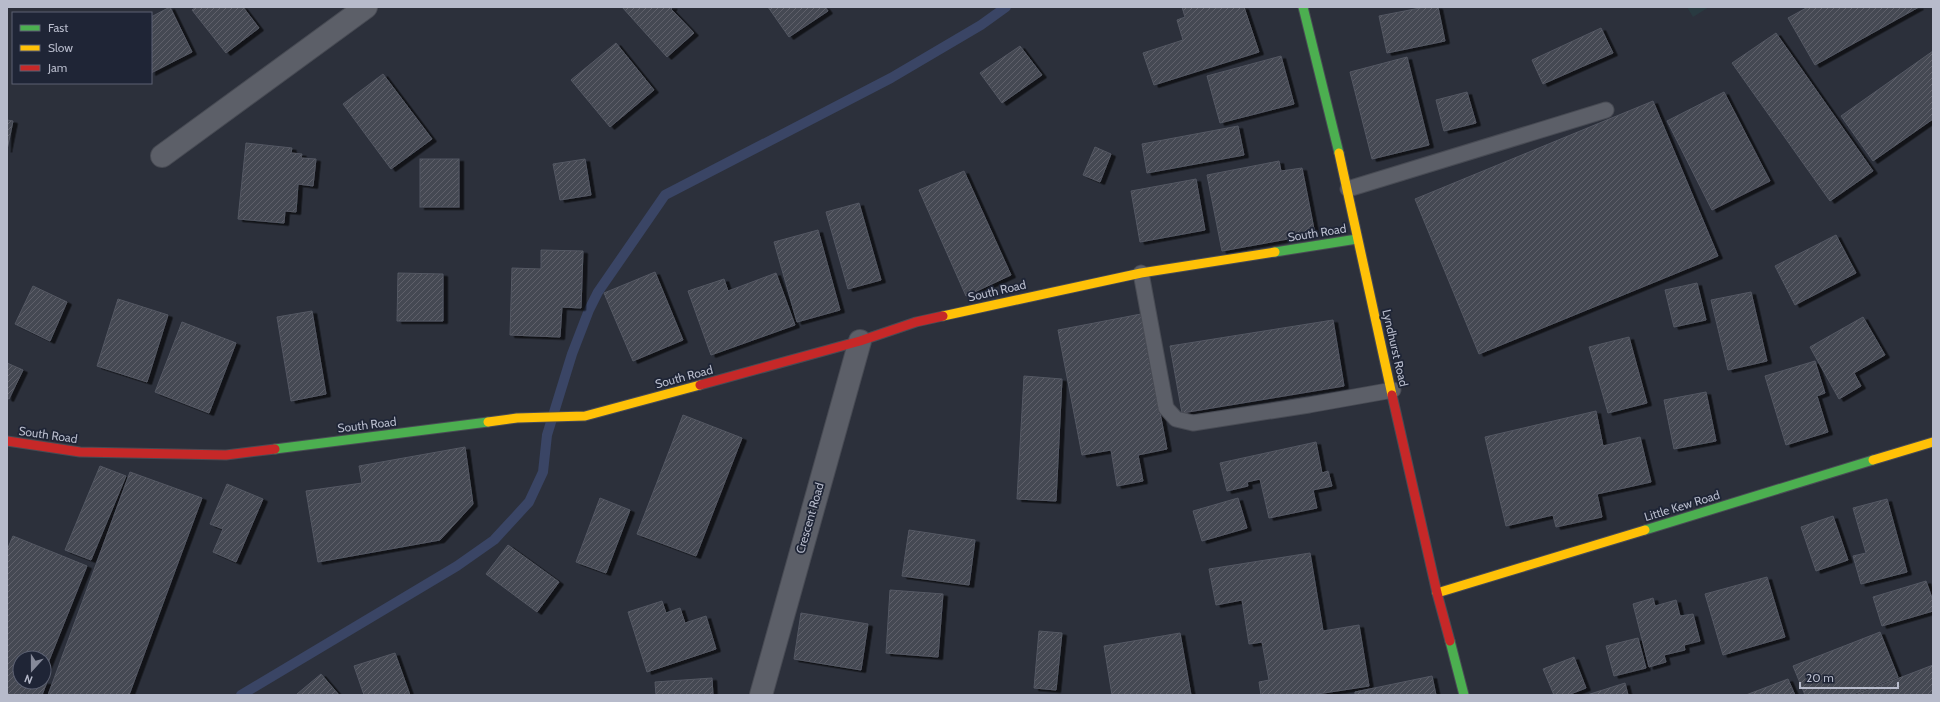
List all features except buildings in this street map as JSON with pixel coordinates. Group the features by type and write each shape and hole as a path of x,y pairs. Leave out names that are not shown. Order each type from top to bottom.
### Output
{"street":[{"path":"162,156 366,7"},
{"name":"Lyndhurst Road","path":"1303,7 1348,189 1357,239 1393,390 1437,593 1464,695"},
{"name":"South Road","path":"7,441 80,452 226,455 517,418 584,416 860,341 916,322 1141,273 1357,239"},
{"name":"Crescent Road","path":"761,695 860,341"},
{"name":"Little Kew Road","path":"1437,593 1933,442"}],"lane":[{"path":"1348,189 1606,110"},
{"path":"1141,273 1166,408 1176,419 1193,423 1393,390"}],"shaded area":[{"path":"1687,7 1709,7 1693,17"}],"waterway":[{"path":"241,695 457,566 494,540 529,502 543,472 547,435 572,354 589,310 598,292 665,195 891,78 981,25 1006,7"}],"traffic: fast":[{"path":"1303,7 1339,153"},
{"path":"1275,252 1357,239"},
{"path":"275,449 488,422"},
{"path":"1645,530 1873,460"},
{"path":"1450,641 1464,695"}],"traffic: slow":[{"path":"1339,153 1392,395"},
{"path":"943,316 1141,273 1275,252"},
{"path":"488,422 517,418 585,416 700,385"},
{"path":"1873,460 1933,442"},
{"path":"1437,593 1645,530"}],"traffic: jam":[{"path":"700,385 860,341 916,322 943,316"},
{"path":"1392,395 1437,593 1450,641"},
{"path":"7,441 80,452 226,455 275,449"}]}
